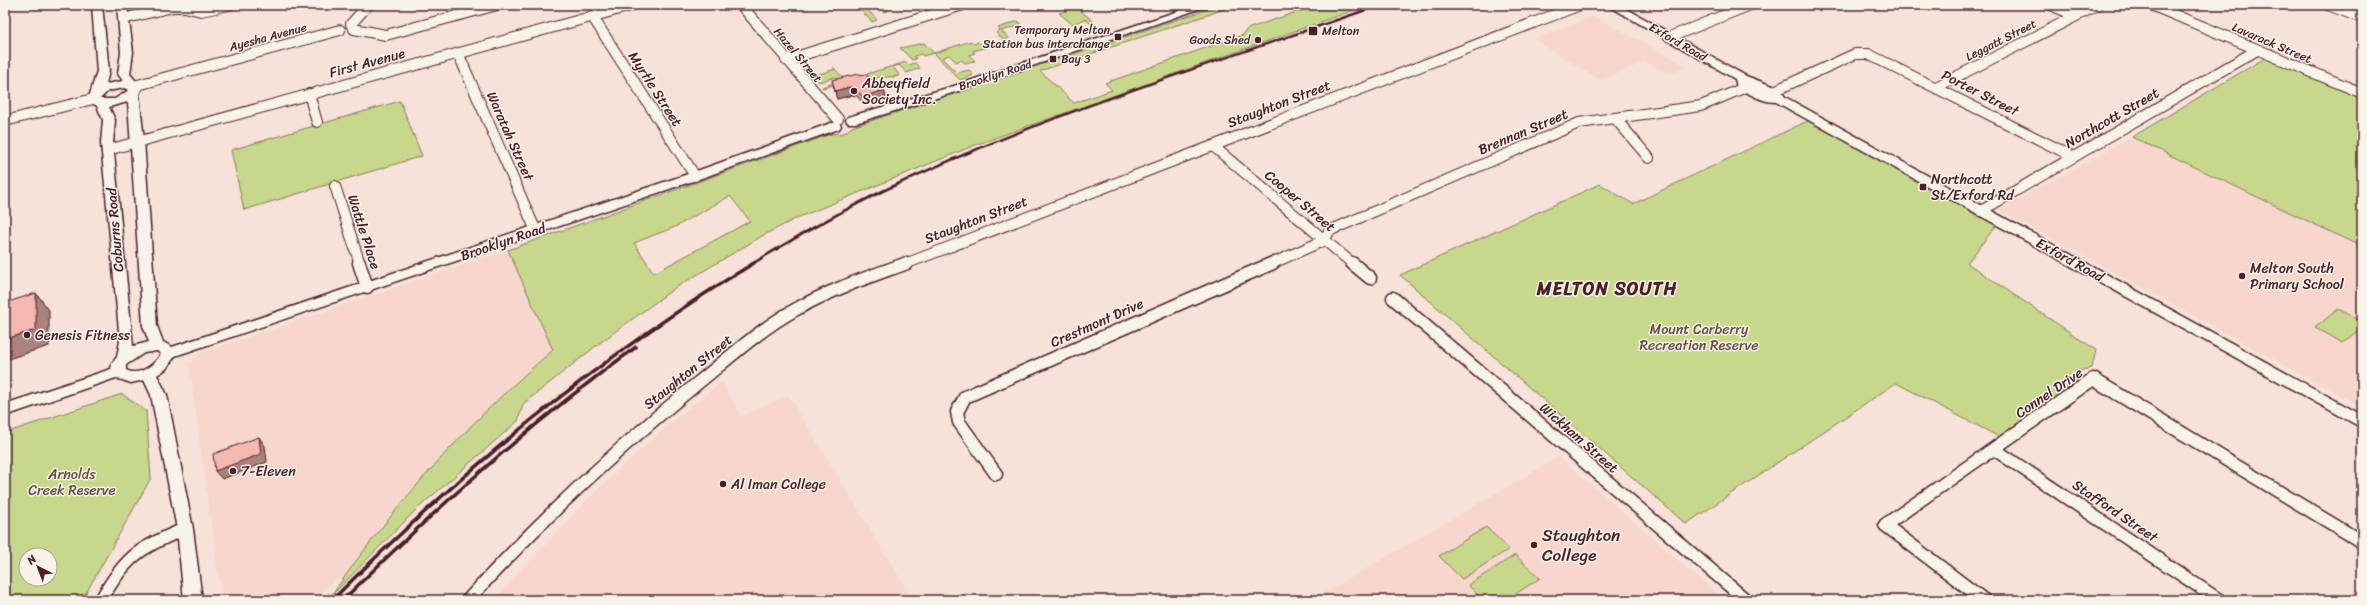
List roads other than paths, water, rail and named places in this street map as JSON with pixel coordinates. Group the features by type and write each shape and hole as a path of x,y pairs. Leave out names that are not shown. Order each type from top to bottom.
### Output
{"street":[{"path":"97,5 104,71 98,98"},
{"name":"Coburns Road","path":"122,5 127,52 124,74 133,88 138,141 150,326 163,349"},
{"path":"123,19 174,7 185,7 201,11 229,5"},
{"path":"352,27 368,5"},
{"name":"Ayesha Avenue","path":"133,88 181,78 204,68 340,30 344,32 352,27 386,35 497,5"},
{"name":"First Avenue","path":"108,150 634,5"},
{"name":"Hazel Street","path":"741,5 836,123"},
{"path":"786,60 962,5"},
{"name":"Brooklyn Road","path":"124,358 140,349 163,349 367,287 695,176 836,123 842,128 848,127 852,123 852,120 958,88 1206,5"},
{"name":"Staughton Street","path":"468,600 502,560 592,474 665,410 724,362 776,322 804,304 1580,5"},
{"name":"Exford Road","path":"1612,5 1670,37 1744,83 1750,80 1981,211 2362,422"},
{"path":"1670,37 1750,5"},
{"path":"2051,5 2076,16"},
{"name":"Leggatt Street","path":"1936,87 2098,5"},
{"name":"Lavarack Street","path":"2151,5 2362,93"},
{"path":"2328,5 2362,18"},
{"name":"Myrtle Street","path":"592,16 695,176"},
{"name":"Northcott Street","path":"1981,211 2257,50"},
{"name":"Waratah Street","path":"458,53 536,231"},
{"name":"Porter Street","path":"1776,95 1855,54 1864,53 1936,87 2074,157"},
{"name":"Brennan Street","path":"1325,240 1330,231 1578,123 1701,106 1744,83"},
{"path":"5,121 98,98 122,100 133,88 118,84 98,98"},
{"path":"309,94 317,122"},
{"name":"Coburns Road","path":"98,98 109,120 108,150 127,341 124,358 119,363 118,372"},
{"path":"1615,118 1649,158"},
{"name":"Cooper Street","path":"1213,146 1370,278"},
{"name":"Wattle Place","path":"335,186 367,287"},
{"name":"Crestmont Drive","path":"996,474 959,422 957,412 965,397 1325,240"},
{"name":"Wickham Street","path":"1393,298 1746,600"},
{"path":"5,410 118,372 121,375 132,377 148,373 163,364 163,349"},
{"path":"148,373 159,395 185,529 193,600"},
{"name":"Connel Drive","path":"1984,600 1885,525 2093,379 2362,542"},
{"name":"Stafford Street","path":"1994,449 2219,600"},
{"path":"101,600 124,562 149,544 185,529"}],"railway":[{"path":"752,264 870,197 1007,137 1131,91 1380,5"},
{"path":"332,600 430,507 533,419 640,337 696,299 754,263"},
{"path":"343,600 448,500 521,436 636,347"}],"place":[{"name":"Melton","path":"1313,31"},
{"name":"Temporary Melton Station bus interchange","path":"1118,37"},
{"name":"Goods Shed","path":"1258,40"},
{"name":"Bay 3","path":"1053,59"},
{"name":"Abbeyfield Society Inc.","path":"854,91"},
{"name":"Northcott St/Exford Rd","path":"1923,187"},
{"name":"Melton South Primary School","path":"2242,276"},
{"name":"Genesis Fitness","path":"27,335"},
{"name":"7-Eleven","path":"233,471"},
{"name":"Al Iman College","path":"723,484"},
{"name":"Staughton College","path":"1534,545"}],"district":[{"name":"MELTON SOUTH","path":"1607,289"}],"park label":[{"name":"Mount Carberry Recreation Reserve","path":"1699,338"},
{"name":"Arnolds Creek Reserve","path":"72,482"}]}
